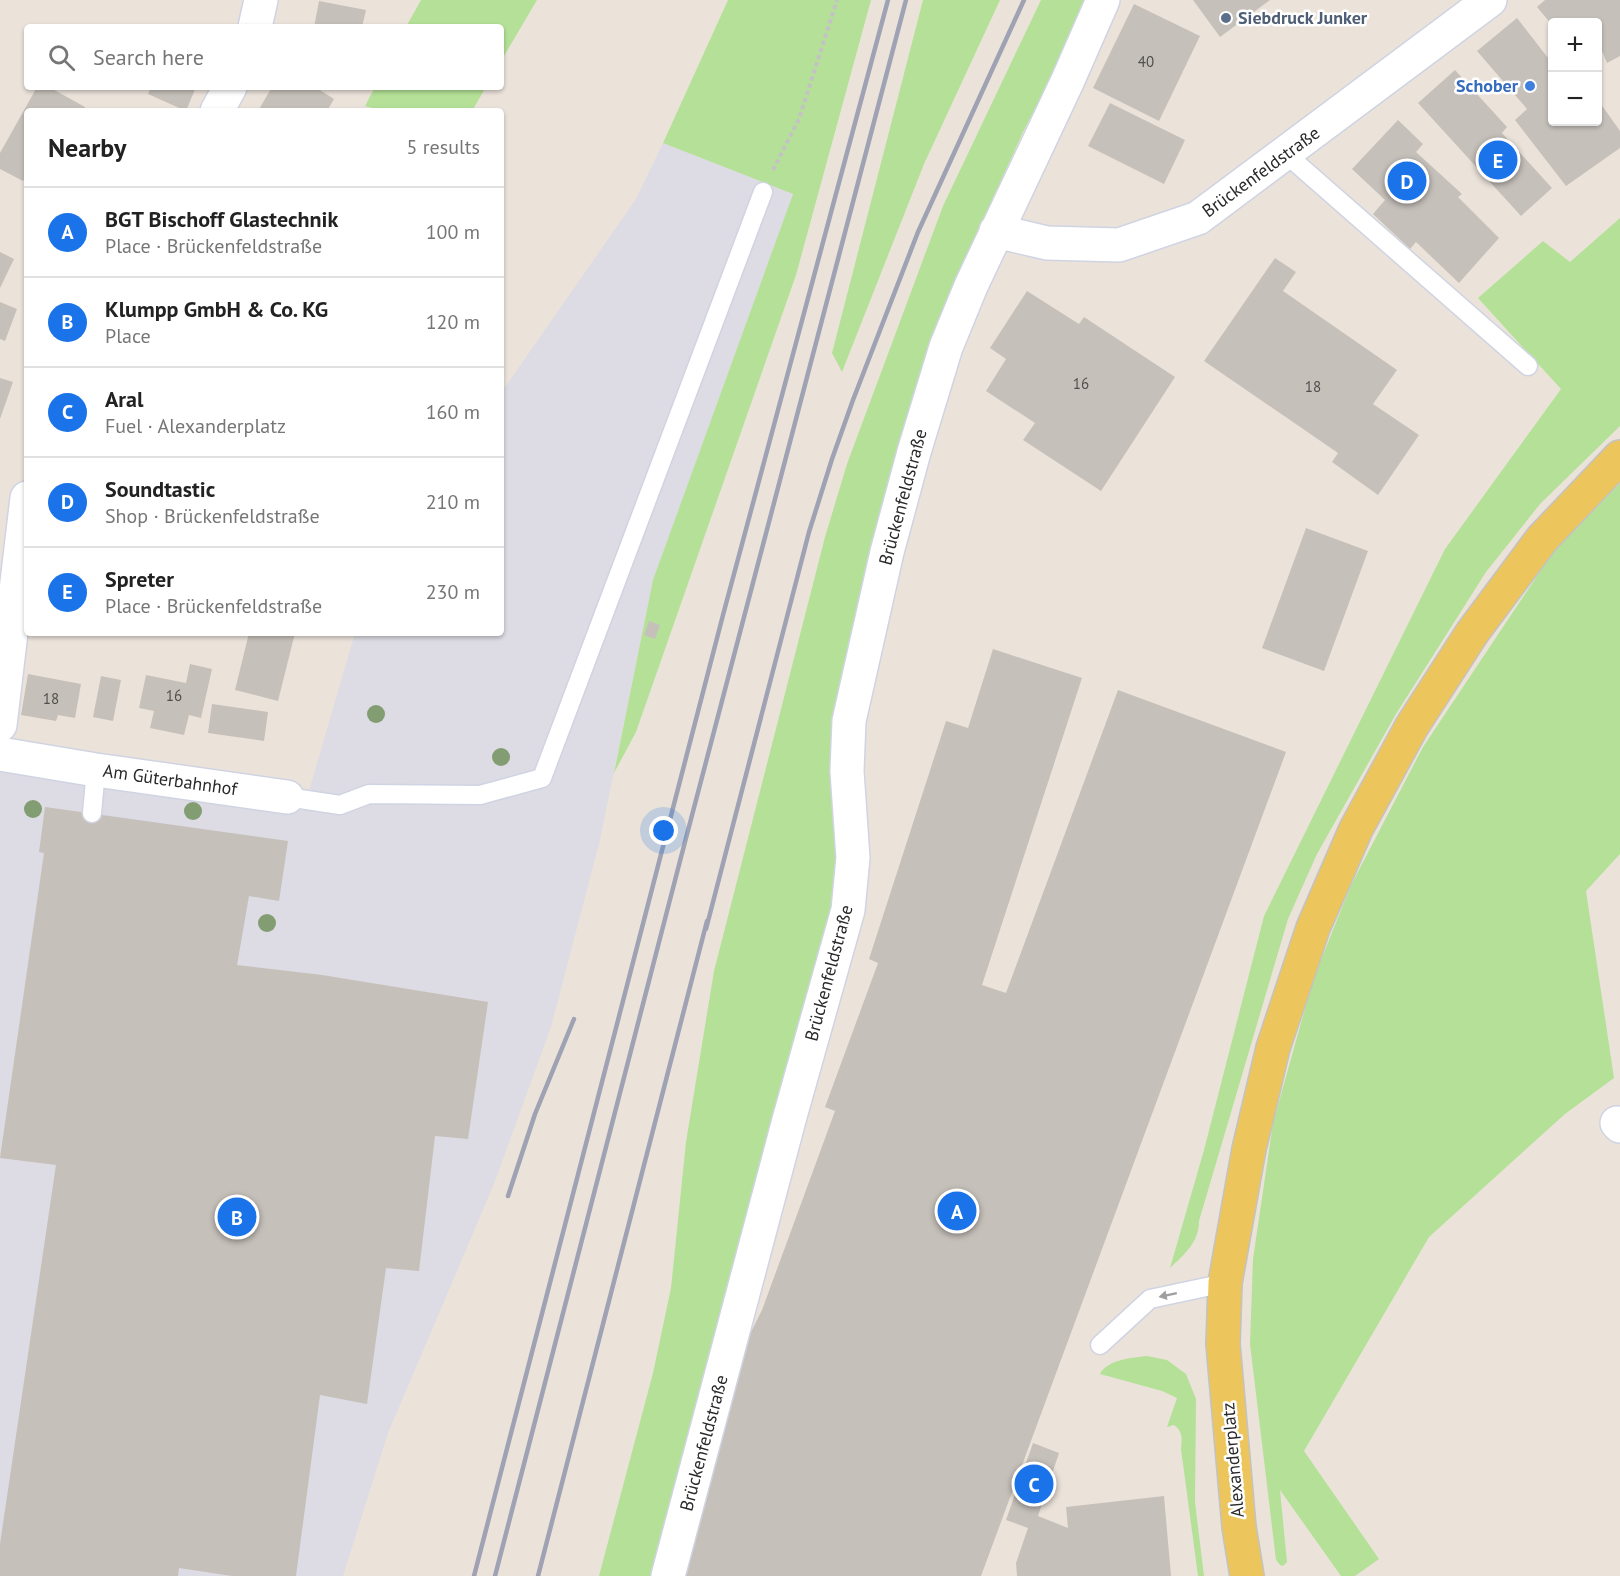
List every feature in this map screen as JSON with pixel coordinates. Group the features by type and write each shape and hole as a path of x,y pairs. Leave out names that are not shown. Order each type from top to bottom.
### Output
{"main road":[{"name":"Alexanderplatz","path":"1247,1576 1239,1527 1223,1344 1226,1283 1249,1149 1273,1048 1313,928 1356,829 1412,726 1472,633 1542,539 1620,457"}],"street":[{"path":"256,24 261,0"},
{"name":"Brückenfeldstraße","path":"668,1576 789,1120 848,910 853,858 847,771 849,721 887,552 914,452 946,347 971,286 1103,0"},
{"name":"Brückenfeldstraße","path":"996,231 1047,243 1119,245 1198,218 1490,0"},
{"path":"219,108 228,90"},
{"path":"0,725 17,501"},
{"name":"Am Güterbahnhof","path":"0,754 287,797"}],"lane":[{"path":"1286,153 1528,366"},
{"name":"Am Güterbahnhof","path":"287,797 340,805 369,794 480,795 542,778 763,192"},
{"path":"92,813 96,770"},
{"path":"1100,1345 1150,1299 1226,1283"}],"path":[{"path":"763,192 799,119 837,0"}],"shaded area":[{"path":"663,143 793,194 653,580 600,840 551,1027 494,1184 388,1433 343,1576 0,1576 0,772 304,808 354,636 504,636 504,389 636,199"}],"green space":[{"path":"421,0 537,0 504,56 504,24 408,24"},
{"path":"728,0 871,0 796,275 636,732 614,773 653,580 793,194 663,143"},
{"path":"923,0 1000,0 924,164 842,372 832,353"},
{"path":"1041,0 1092,0 1023,132 957,278 831,774 836,858 832,907 655,1576 599,1576 653,1373 671,1288 686,1142 714,971 825,537 847,464 943,206"},
{"path":"373,90 484,90 474,108 372,108 365,106"},
{"path":"1620,218 1620,426 1540,504 1486,572 1396,714 1317,854 1288,919 1199,1221 1197,1235 1186,1253 1170,1268 1204,1150 1264,916 1445,549 1561,389 1478,298 1543,241 1570,262"},
{"path":"1620,483 1620,854 1586,891 1614,1078 1565,1114 1429,1237 1304,1451 1379,1559 1355,1576 1341,1576 1280,1490 1287,1562 1283,1566 1276,1560 1250,1344 1253,1259 1273,1123 1313,980 1351,885 1423,747 1553,552"},
{"path":"1147,1356 1167,1360 1186,1374 1196,1399 1195,1502 1204,1576 1198,1576 1181,1436 1174,1425 1167,1427 1177,1398 1162,1391 1100,1374 1114,1362"}],"building":[{"name":"Siebdruck Junker","path":"1193,0 1270,0 1220,37"},
{"path":"1545,0 1620,0 1620,56 1607,63 1602,51 1602,18 1548,18 1548,20 1537,7"},
{"path":"319,1 366,10 363,24 315,24"},
{"path":"1134,4 1200,36 1159,121 1093,88"},
{"name":"Schober","path":"1517,18 1548,58 1548,126 1602,126 1602,106 1620,131 1620,148 1566,186 1515,120 1527,109 1477,51"},
{"path":"1455,70 1507,127 1502,133 1552,188 1521,216 1418,103"},
{"path":"35,90 54,90 85,107 84,108 25,108"},
{"path":"150,90 195,90 187,108 179,108 148,94"},
{"path":"270,90 320,90 334,99 329,108 260,108"},
{"path":"1110,103 1185,140 1164,184 1088,146"},
{"path":"24,110 23,181 0,169 0,153"},
{"path":"1398,120 1423,144 1416,152 1462,194 1458,197 1499,238 1459,283 1416,242 1410,249 1373,214 1385,200 1352,169"},
{"path":"0,252 14,259 0,288"},
{"path":"1275,258 1296,272 1283,291 1397,370 1373,404 1419,435 1378,495 1332,462 1338,453 1204,361"},
{"path":"1027,291 1079,324 1084,317 1175,377 1101,491 1023,440 1035,423 986,391 1006,359 990,348"},
{"path":"0,302 17,309 5,341 0,339"},
{"path":"0,378 13,382 0,419"},
{"path":"1306,528 1368,551 1324,671 1262,648"},
{"path":"649,621 660,625 655,639 644,635"},
{"path":"248,636 294,636 278,701 235,690"},
{"path":"993,649 1082,678 982,985 1006,993 1118,690 1286,752 981,1576 684,1576 748,1338 762,1310 835,1111 825,1107 878,963 869,959 946,721 968,728"},
{"path":"190,664 212,669 201,718 189,715 184,735 150,728 154,711 139,708 146,675 186,683"},
{"path":"28,674 81,684 75,718 58,715 56,721 21,715"},
{"path":"101,676 121,680 113,721 93,717"},
{"path":"212,704 268,712 264,741 208,733"},
{"path":"45,807 288,841 279,901 249,896 237,965 322,975 488,1002 468,1139 435,1136 419,1271 386,1268 367,1404 320,1395 296,1576 232,1576 179,1568 178,1576 0,1576 0,1544 56,1165 0,1158 44,853 39,852"},
{"path":"1033,1443 1059,1453 1038,1516 1068,1528 1066,1507 1164,1496 1171,1576 1017,1576 1016,1563 1028,1528 1006,1520"}],"railway":[{"path":"474,1576 723,615 888,0"},
{"path":"495,1576 906,0"},
{"path":"706,929 809,532 832,459 918,232 1024,0"},
{"path":"538,1576 707,921"},
{"path":"508,1196 535,1114 574,1019"}],"place":[{"name":"Siebdruck Junker","path":"1226,18"},
{"name":"Schober","path":"1530,86"},
{"name":"Spreter","path":"1498,160"},
{"name":"Soundtastic","path":"1407,181"},
{"name":"BGT Bischoff Glastechnik","path":"957,1211"},
{"name":"Klumpp GmbH & Co. KG","path":"237,1217"},
{"name":"Aral","path":"1034,1484"}]}
